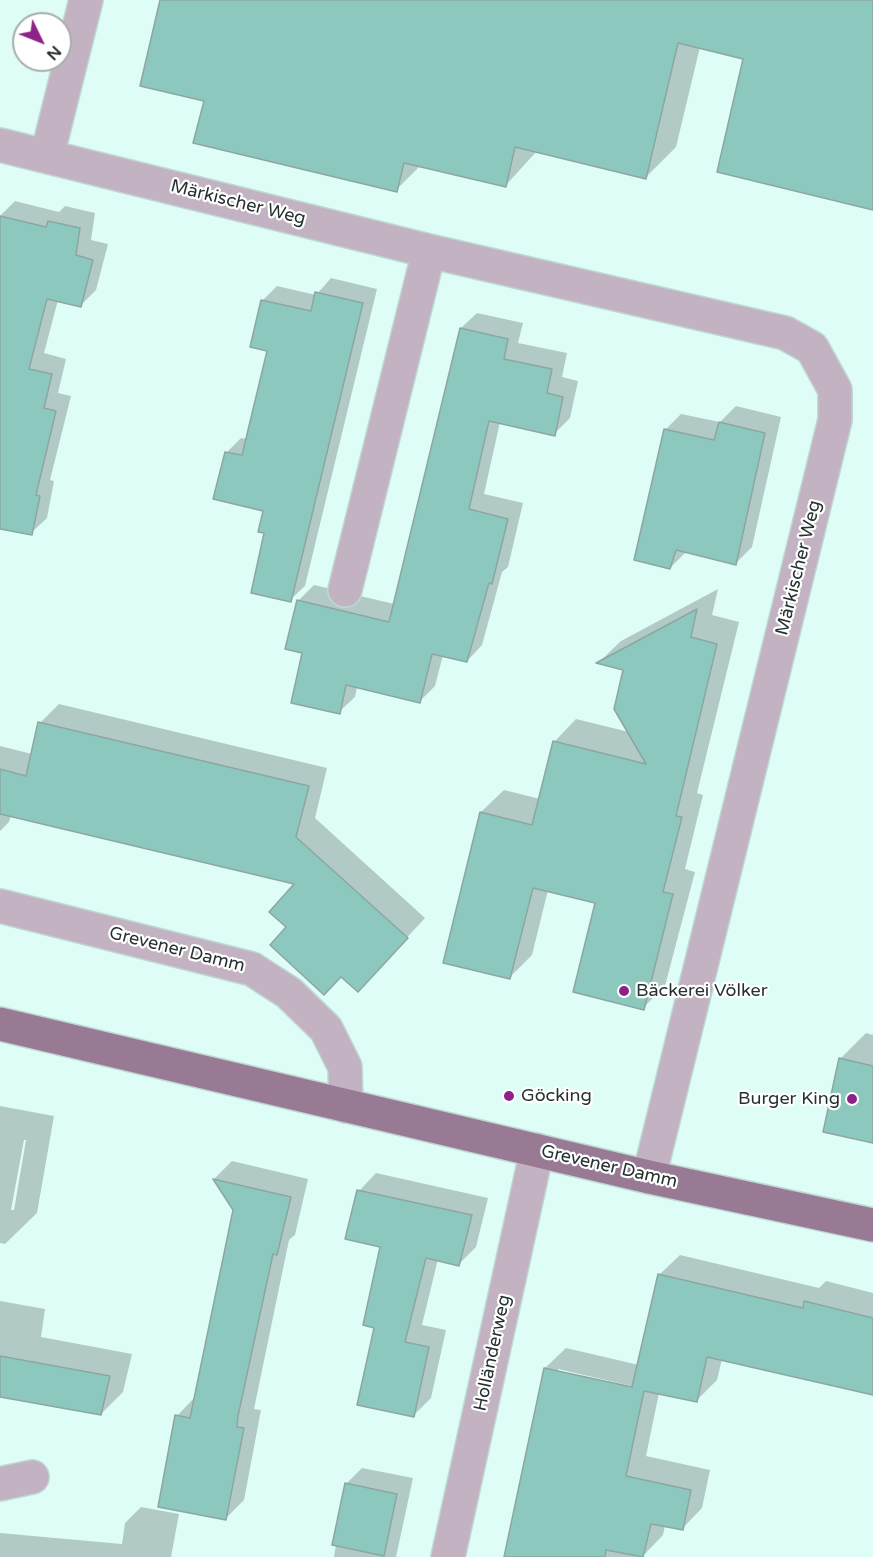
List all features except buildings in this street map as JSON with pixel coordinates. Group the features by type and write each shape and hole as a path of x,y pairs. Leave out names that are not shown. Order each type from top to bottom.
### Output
{"main road":[{"name":"Grevener Damm","path":"0,1024 649,1177 873,1225"}],"street":[{"path":"47,156 86,0"},
{"name":"Märkischer Weg","path":"0,145 429,250 785,333 812,348 835,390 836,420 649,1177"},
{"path":"345,590 429,250"},
{"name":"Grevener Damm","path":"0,906 252,969 289,993 326,1029 345,1067 346,1106"},
{"name":"Holländerweg","path":"448,1557 537,1150"},
{"path":"0,1484 32,1477"}],"place":[{"name":"Bäckerei Völker","path":"624,991"},
{"name":"Göcking","path":"509,1096"},
{"name":"Burger King","path":"852,1099"}]}
